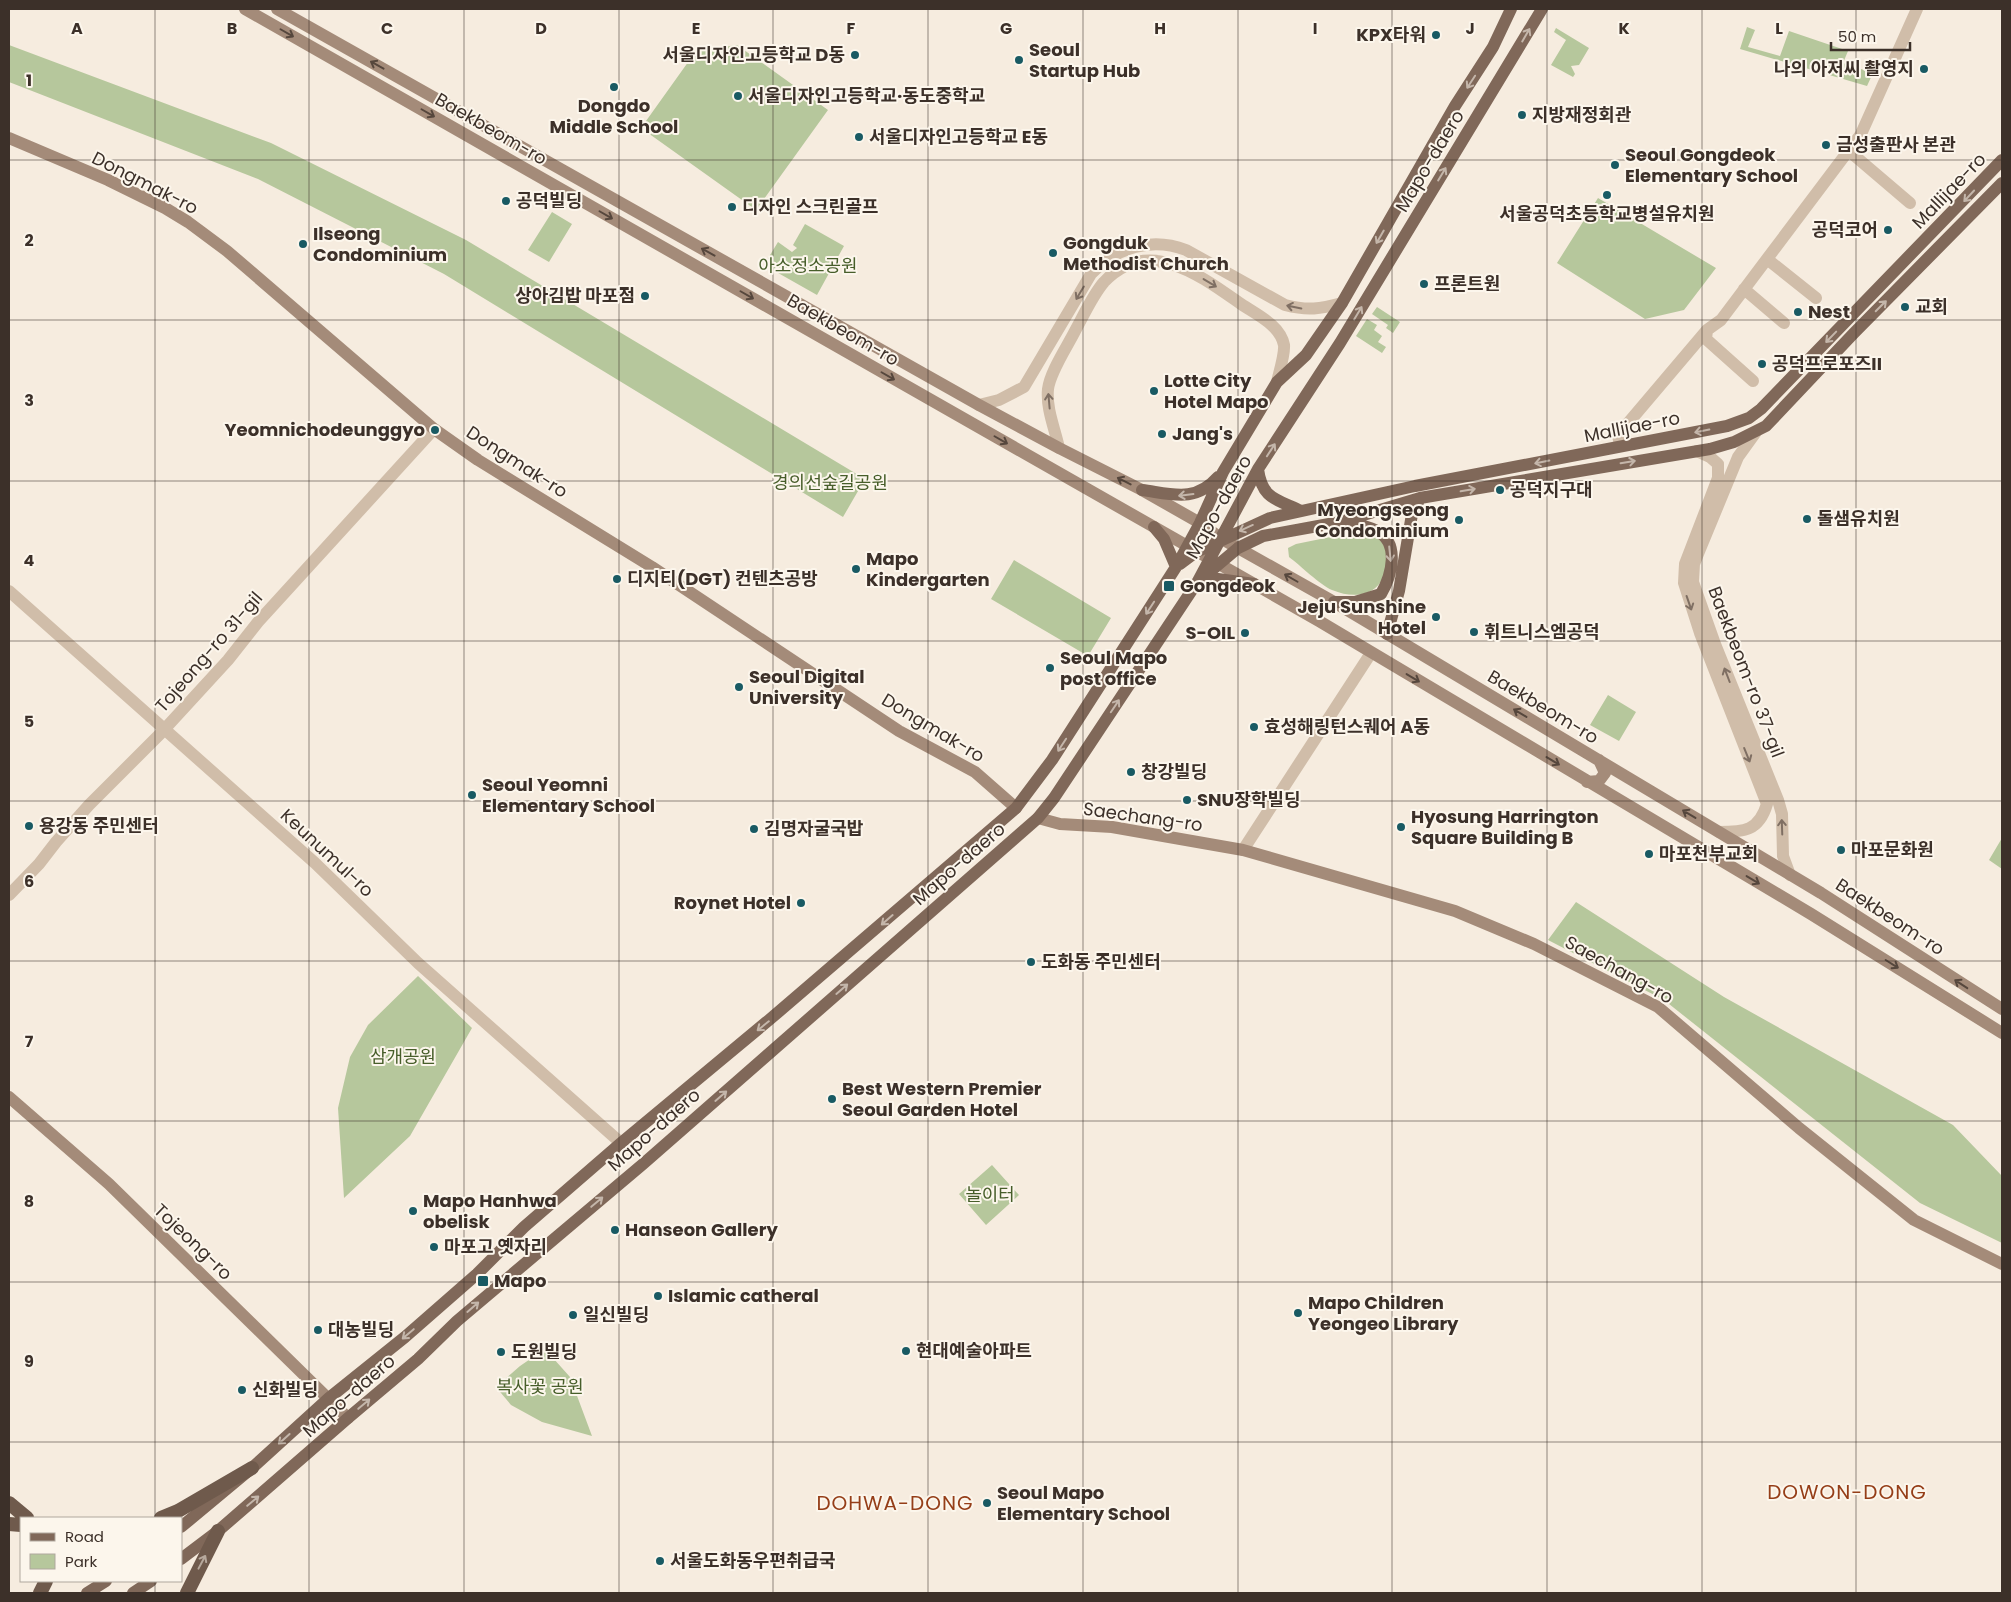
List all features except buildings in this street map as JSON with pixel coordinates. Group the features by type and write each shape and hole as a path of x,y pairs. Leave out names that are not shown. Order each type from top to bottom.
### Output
{"highway":[{"path":"163,1517 178,1511 252,1468"},
{"path":"9,1503 27,1517"},
{"path":"187,1593 218,1531"}],"main road":[{"name":"Baekbeom-ro","path":"245,9 1254,584 1811,914 2002,1033"},
{"name":"Baekbeom-ro","path":"277,9 979,405 1142,490 1200,523 1222,539 1334,602 1821,893 2002,1010"},
{"name":"Mapo-daero","path":"182,1525 252,1468 329,1398 477,1274 524,1227 620,1143 769,1020 1016,808 1052,760 1176,567 1192,549 1200,523 1223,472 1277,382 1306,355 1342,303 1455,106 1493,47 1511,9"},
{"name":"Mapo-daero","path":"182,1558 218,1531 418,1360 457,1321 643,1164 1038,818 1054,798 1198,581 1215,562 1222,539 1258,469 1340,343 1542,9"},
{"name":"Dongmak-ro","path":"9,138 108,180 165,208 188,222 227,251 434,429 478,460 652,567 899,731 975,772 1016,808"},
{"name":"Mallijae-ro","path":"1192,549 1222,539 1270,518 1415,486 1620,445 1728,426 1749,418 1942,224 2002,160"},
{"path":"557,186 566,172"},
{"name":"Mallijae-ro","path":"1215,562 1263,536 1340,522 1420,498 1697,451 1734,442 1756,432 1775,417 1854,332 2002,183"},
{"path":"1942,224 1939,236 1944,239 1952,235"},
{"path":"1764,405 1762,416 1766,418 1775,417"},
{"path":"1258,469 1262,488 1266,493 1301,511"},
{"path":"1142,490 1181,496 1198,493 1210,487 1223,472"},
{"path":"1387,634 1399,590 1412,514 1420,498"},
{"path":"1334,602 1354,602 1381,594 1388,582 1391,569 1392,555 1384,536 1376,530 1340,522"},
{"path":"1154,527 1164,538 1176,567"},
{"path":"1198,581 1218,578 1254,584"},
{"path":"1587,782 1599,781 1605,773 1598,760"},
{"name":"Saechang-ro","path":"1038,818 1060,824 1112,827 1244,850 1455,911 1536,945 1658,1007 1799,1128 1914,1220 2002,1264"},
{"path":"1811,914 1823,914 1828,906 1821,893"},
{"name":"Tojeong-ro","path":"9,1097 109,1184 348,1418"},
{"path":"87,1593 104,1582"},
{"path":"133,1593 150,1582"}],"street":[{"path":"1620,445 1618,435 1707,330 1721,320 1861,134 1917,9"},
{"path":"1849,151 1910,203"},
{"path":"979,405 999,400 1024,388 1091,274 1101,263 1144,244 1172,244 1186,250 1285,305 1301,309 1319,309 1342,303"},
{"path":"1767,259 1816,298"},
{"path":"1059,448 1048,397 1048,386 1094,296 1115,273 1140,262 1152,260 1180,266 1228,294 1270,324 1278,333 1284,346 1277,382"},
{"path":"1744,289 1784,323"},
{"path":"1707,330 1706,339 1753,381"},
{"name":"Tojeong-ro 31-gil","path":"9,895 89,806 164,730 228,660 258,622 434,429"},
{"name":"Baekbeom-ro 37-gil","path":"1756,432 1738,458 1730,476 1694,564 1693,582 1718,653 1778,800 1782,814 1783,856 1790,875"},
{"name":"Baekbeom-ro 37-gil","path":"1697,451 1710,457 1718,464 1718,478 1685,564 1684,583 1700,633 1767,804 1764,816 1754,826 1740,832 1719,832"},
{"name":"Keunumul-ro","path":"9,591 314,862 418,963 620,1143"},
{"path":"1244,850 1371,653"}],"green space":[{"path":"1747,27 1755,30 1748,47 1780,56 1789,31 1848,51 1843,63 1873,73 1867,86 1740,49"},
{"path":"1556,28 1589,48 1579,65 1571,66 1575,74 1573,77 1551,65 1566,40 1554,32"},
{"name":"경의선숲길공원","path":"9,45 271,143 466,240 865,479 843,517 444,274 258,179 9,82"},
{"path":"737,45 828,110 756,210 641,128 696,51"},
{"path":"1598,198 1716,268 1684,310 1645,319 1557,263"},
{"path":"552,212 572,224 549,262 528,250"},
{"name":"아소정소공원","path":"805,224 844,246 817,295 764,265 778,242 792,252 797,248 793,245"},
{"path":"1377,307 1400,322 1393,333 1386,328 1388,325 1372,314"},
{"path":"1367,319 1377,325 1374,330 1382,336 1378,342 1386,347 1382,353 1356,336"},
{"path":"1355,532 1369,532 1379,537 1388,555 1383,579 1370,591 1353,595 1332,590 1289,557 1288,548 1296,544"},
{"path":"1014,560 1111,618 1088,656 991,599"},
{"path":"1608,695 1636,712 1619,741 1590,725"},
{"path":"2002,838 2002,869 1989,860"},
{"path":"1576,902 1724,997 1953,1125 2002,1176 2002,1243 1920,1203 1664,1000 1548,940"},
{"name":"삼개공원","path":"418,976 472,1028 410,1136 344,1198 338,1108 350,1057 368,1025"},
{"name":"놀이터","path":"992,1165 1019,1195 986,1225 959,1194"},
{"name":"복사꽃 공원","path":"545,1349 570,1377 592,1436 542,1422 511,1405 496,1387 520,1366"}],"place":[{"name":"KPX타워","path":"1436,35"},
{"name":"서울디자인고등학교 D동","path":"855,55"},
{"name":"Seoul Startup Hub","path":"1019,60"},
{"name":"나의 아저씨 촬영지","path":"1924,69"},
{"name":"Dongdo Middle School","path":"614,87"},
{"name":"서울디자인고등학교·동도중학교","path":"738,96"},
{"name":"지방재정회관","path":"1522,115"},
{"name":"서울디자인고등학교 E동","path":"859,137"},
{"name":"금성출판사 본관","path":"1826,145"},
{"name":"Seoul Gongdeok Elementary School","path":"1615,165"},
{"name":"서울공덕초등학교병설유치원","path":"1607,195"},
{"name":"공덕빌딩","path":"506,201"},
{"name":"디자인 스크린골프","path":"732,207"},
{"name":"공덕코어","path":"1888,230"},
{"name":"Ilseong Condominium","path":"303,244"},
{"name":"Gongduk Methodist Church","path":"1053,253"},
{"name":"프론트원","path":"1424,284"},
{"name":"상아김밥 마포점","path":"645,296"},
{"name":"교회","path":"1905,307"},
{"name":"Nest","path":"1798,312"},
{"name":"공덕프로포즈II","path":"1762,364"},
{"name":"Lotte City Hotel Mapo","path":"1154,391"},
{"name":"Yeomnichodeunggyo","path":"435,430"},
{"name":"Jang's","path":"1162,434"},
{"name":"공덕지구대","path":"1500,490"},
{"name":"돌샘유치원","path":"1807,519"},
{"name":"Myeongseong Condominium","path":"1459,520"},
{"name":"Mapo Kindergarten","path":"856,569"},
{"name":"디지티(DGT) 컨텐츠공방","path":"617,579"},
{"name":"Gongdeok","path":"1169,586"},
{"name":"Jeju Sunshine Hotel","path":"1436,617"},
{"name":"휘트니스엠공덕","path":"1474,632"},
{"name":"S-OIL","path":"1245,633"},
{"name":"Seoul Mapo post office","path":"1050,668"},
{"name":"Seoul Digital University","path":"739,687"},
{"name":"효성해링턴스퀘어 A동","path":"1254,727"},
{"name":"창강빌딩","path":"1131,772"},
{"name":"Seoul Yeomni Elementary School","path":"472,795"},
{"name":"SNU장학빌딩","path":"1187,800"},
{"name":"용강동 주민센터","path":"29,826"},
{"name":"Hyosung Harrington Square Building B","path":"1401,827"},
{"name":"김명자굴국밥","path":"754,829"},
{"name":"마포문화원","path":"1841,850"},
{"name":"마포천부교회","path":"1649,854"},
{"name":"Roynet Hotel","path":"801,903"},
{"name":"도화동 주민센터","path":"1031,962"},
{"name":"Best Western Premier Seoul Garden Hotel","path":"832,1099"},
{"name":"Mapo Hanhwa obelisk","path":"413,1211"},
{"name":"Hanseon Gallery","path":"615,1230"},
{"name":"마포고 옛자리","path":"434,1247"},
{"name":"Mapo","path":"483,1281"},
{"name":"Islamic catheral","path":"658,1296"},
{"name":"Mapo Children Yeongeo Library","path":"1298,1313"},
{"name":"일신빌딩","path":"573,1315"},
{"name":"대농빌딩","path":"318,1330"},
{"name":"현대예술아파트","path":"906,1351"},
{"name":"도원빌딩","path":"501,1352"},
{"name":"신화빌딩","path":"242,1390"},
{"name":"Seoul Mapo Elementary School","path":"987,1503"},
{"name":"서울도화동우편취급국","path":"660,1561"}],"district":[{"name":"DOWON-DONG","path":"1847,1492"},
{"name":"DOHWA-DONG","path":"895,1503"}]}
